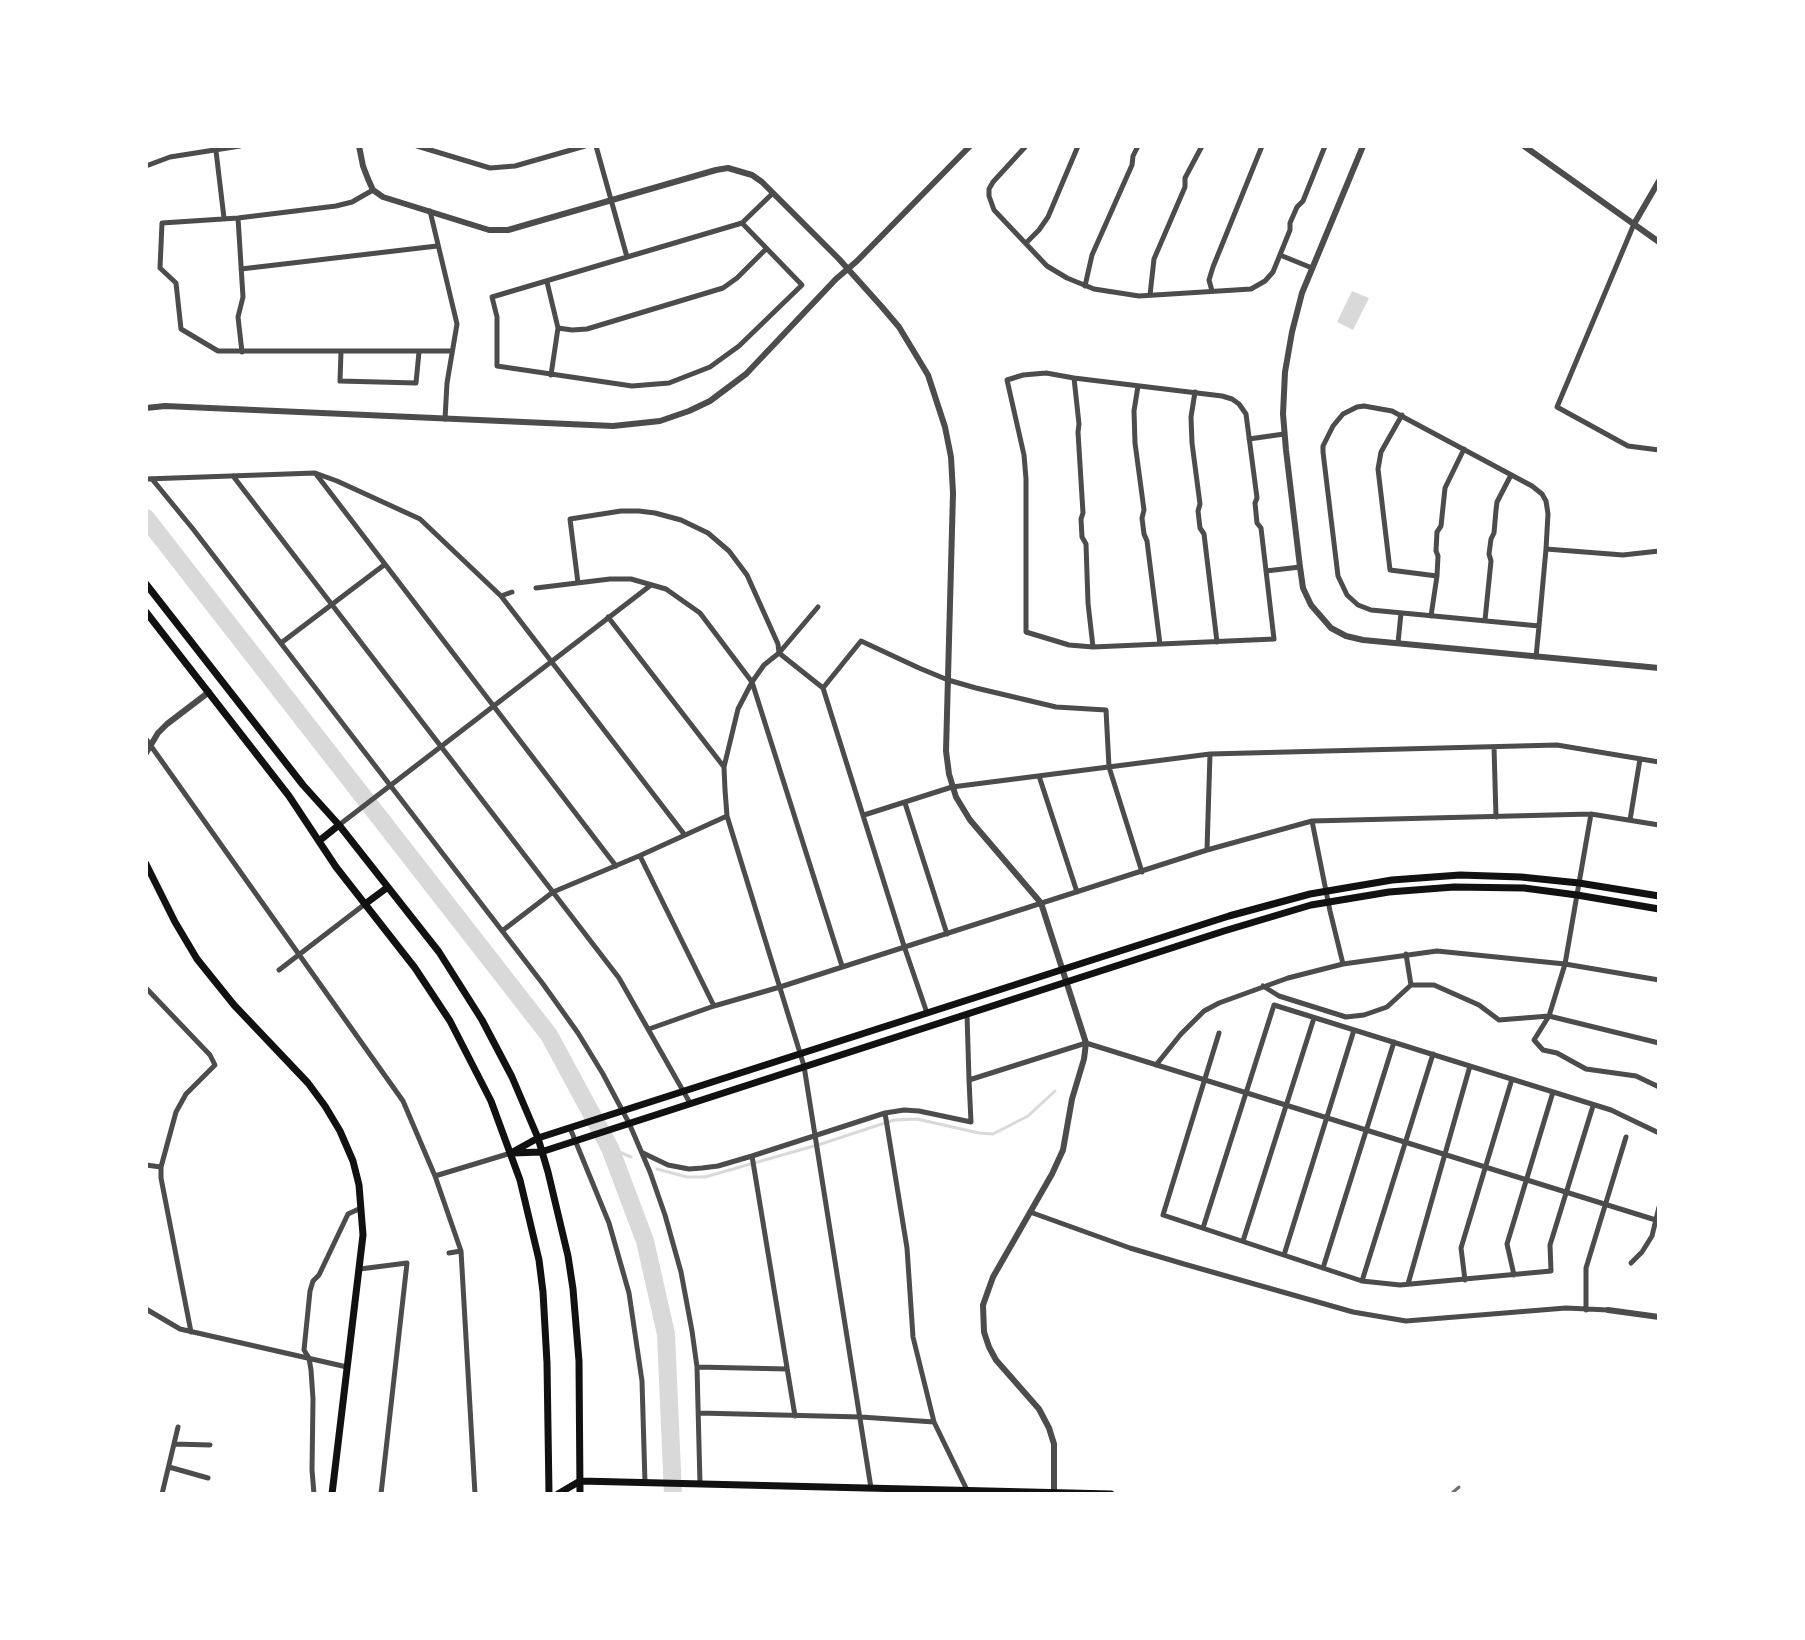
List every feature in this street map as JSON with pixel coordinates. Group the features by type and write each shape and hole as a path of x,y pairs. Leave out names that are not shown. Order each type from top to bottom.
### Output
{"main road":[{"path":"146,584 439,952 482,1020 512,1077 538,1138 559,1216 573,1289 579,1361 580,1494"},
{"path":"146,612 289,796 336,867 415,968 450,1021 491,1101 511,1153 539,1260 547,1363 549,1494"},
{"path":"209,692 223,681"},
{"path":"319,841 339,825"},
{"path":"146,864 197,959 234,1005 308,1083 340,1131 353,1161 362,1207 363,1235 332,1494"},
{"path":"511,1153 538,1138 801,1053 1229,916 1326,890 1392,880 1460,875 1579,883 1659,896"},
{"path":"365,904 388,887"},
{"path":"511,1153 541,1152 1311,905 1389,892 1454,887 1524,888 1659,909"},
{"path":"558,1494 580,1481 828,1490 871,1488 1111,1494"}],"street":[{"path":"146,166 170,157 240,146"},
{"path":"359,146 373,190 383,197 489,230 508,230 716,170 728,168 752,175 848,269 899,327 928,375 951,457 953,493 946,751 952,787 970,820 1041,903 1086,1043 1063,1150 990,1285 982,1319 989,1347 996,1360 1039,1409 1049,1428 1054,1444 1054,1493"},
{"path":"417,146 490,168 515,166 585,146"},
{"path":"596,146 627,257"},
{"path":"146,408 165,406 613,426 660,421 710,401 746,374 970,146"},
{"path":"1026,146 996,176 989,189 994,210 1047,266 1067,278 1103,291 1150,295 1251,289 1270,277 1290,230 1290,223 1303,201 1325,146"},
{"path":"1026,243 1048,217 1078,146"},
{"path":"1085,287 1092,255 1138,146"},
{"path":"1150,295 1154,259 1185,187 1185,178 1202,146"},
{"path":"1212,291 1209,280 1213,267 1262,146"},
{"path":"1363,146 1297,308 1288,348 1284,434 1303,588 1311,605 1331,628 1354,638 1659,668"},
{"path":"1524,146 1659,242"},
{"path":"216,151 224,218"},
{"path":"1659,181 1634,224 1557,407 1628,446 1659,450"},
{"path":"373,190 352,202 336,206 238,218 162,223 160,268 176,283 181,329 218,351 451,351"},
{"path":"742,223 802,285 739,346 710,367 684,379 646,386 617,385 497,366 497,317 492,297 742,223 773,193"},
{"path":"430,211 457,324 451,351 445,419"},
{"path":"238,218 243,297 238,317 242,352"},
{"path":"241,269 437,246"},
{"path":"558,328 587,329 723,288 766,249"},
{"path":"1280,255 1312,268"},
{"path":"547,282 558,328 551,375"},
{"path":"341,352 340,381 416,383 419,352"},
{"path":"1035,373 1074,378 1222,396 1239,404 1246,414 1257,498 1257,523 1261,528 1274,639 1093,647 1069,645 1026,632 1026,479 1020,433 1007,380 1035,373"},
{"path":"1074,378 1079,424 1082,537 1086,544 1093,647"},
{"path":"1138,386 1134,411 1135,443 1160,644"},
{"path":"1195,392 1191,417 1192,443 1200,528 1204,534 1217,642"},
{"path":"1536,657 1539,626 1546,549 1548,514 1542,494 1402,415 1364,406 1343,414 1333,426 1323,452 1338,576 1352,601 1364,608 1401,613 1539,626"},
{"path":"1402,415 1381,452 1378,469 1390,570 1437,576"},
{"path":"1249,439 1284,434"},
{"path":"1431,616 1437,576 1437,532 1441,526 1445,488 1464,449"},
{"path":"315,473 616,866"},
{"path":"149,479 315,473 420,519 501,596 684,834"},
{"path":"1485,620 1491,561 1489,554 1497,502 1511,475"},
{"path":"233,476 619,978 690,1103"},
{"path":"149,479 391,785 578,1033 603,1074 654,1181 686,1295 697,1367 696,1484"},
{"path":"578,583 570,519 621,511 655,513 681,520 708,533 729,551 747,575 778,644 779,653 823,688 927,1013"},
{"path":"1546,549 1623,555 1659,551"},
{"path":"281,643 384,565"},
{"path":"1266,571 1300,567"},
{"path":"536,588 631,579 666,589 700,613 752,682 842,966"},
{"path":"339,825 651,584"},
{"path":"501,596 512,592"},
{"path":"818,607 752,682 738,709 724,767 727,816 804,1066 871,1488"},
{"path":"1398,643 1401,613"},
{"path":"608,617 724,767"},
{"path":"823,688 861,641 948,680 1056,707 1106,710 1109,767 1142,872"},
{"path":"146,753 148,742 209,692"},
{"path":"148,742 403,1101 435,1176 461,1251 475,1494"},
{"path":"864,815 952,787 1210,754 1557,745 1659,762"},
{"path":"1494,747 1496,817"},
{"path":"1207,850 1210,754"},
{"path":"1630,820 1640,759"},
{"path":"1039,776 1077,892"},
{"path":"905,803 947,934"},
{"path":"649,1029 1207,850 1312,821 1591,814 1659,825"},
{"path":"1591,814 1565,964 1549,1016 1534,1040 1543,1050 1557,1053 1586,1069 1636,1076 1659,1087"},
{"path":"502,931 553,892 727,816"},
{"path":"1312,821 1343,964"},
{"path":"639,856 714,1006"},
{"path":"279,970 365,904"},
{"path":"1156,1065 1204,1011 1263,986 1343,964 1437,951 1565,964 1659,980"},
{"path":"1406,954 1411,985"},
{"path":"1263,986 1279,996 1346,1017 1387,1007 1411,985 1434,985 1479,1005 1499,1020 1549,1016 1659,1043"},
{"path":"146,988 210,1055 215,1065 186,1094 176,1112 161,1167 191,1332"},
{"path":"1203,1228 1274,1005 1611,1110 1659,1133"},
{"path":"642,1152 657,1161 689,1169 718,1166 752,1157 886,1115 919,1111 971,1122 967,1014"},
{"path":"1243,1241 1314,1018"},
{"path":"1284,1255 1354,1030"},
{"path":"1219,1033 1163,1215 1362,1281 1400,1285 1551,1271 1550,1245 1593,1106"},
{"path":"1323,1268 1394,1042"},
{"path":"969,1080 1086,1043 1657,1220"},
{"path":"1362,1281 1433,1054"},
{"path":"1408,1284 1470,1066"},
{"path":"1465,1280 1461,1248 1512,1079"},
{"path":"1514,1275 1507,1244 1553,1092"},
{"path":"886,1115 907,1248 913,1337 934,1422 967,1490"},
{"path":"570,1128 609,1223 629,1293 642,1381 645,1483"},
{"path":"1586,1310 1586,1268 1626,1137"},
{"path":"435,1176 511,1153"},
{"path":"752,1157 795,1416"},
{"path":"146,1165 161,1167"},
{"path":"314,1494 313,1399 309,1358 304,1350 310,1291 348,1214 362,1207"},
{"path":"1631,1263 1647,1245 1655,1228 1659,1207"},
{"path":"1030,1212 1130,1248 1353,1312 1406,1321 1566,1308 1659,1317"},
{"path":"449,1253 461,1251"},
{"path":"360,1269 410,1262 381,1494"},
{"path":"146,1309 180,1329 348,1368"},
{"path":"697,1367 787,1369"},
{"path":"699,1413 934,1422"},
{"path":"162,1494 178,1427"},
{"path":"174,1444 210,1445"},
{"path":"169,1467 208,1478"}],"shaded area":[{"path":"1352,291 1369,298 1353,330 1337,322"}],"waterway":[{"path":"146,518 549,1035 610,1148 645,1241 666,1334 673,1494"},
{"path":"657,1169 687,1177 705,1177 894,1120 917,1119 993,1134 1028,1116 1055,1091"},
{"path":"610,1148 631,1157"}],"railway":[{"path":"1451,1494 1459,1487"}]}
